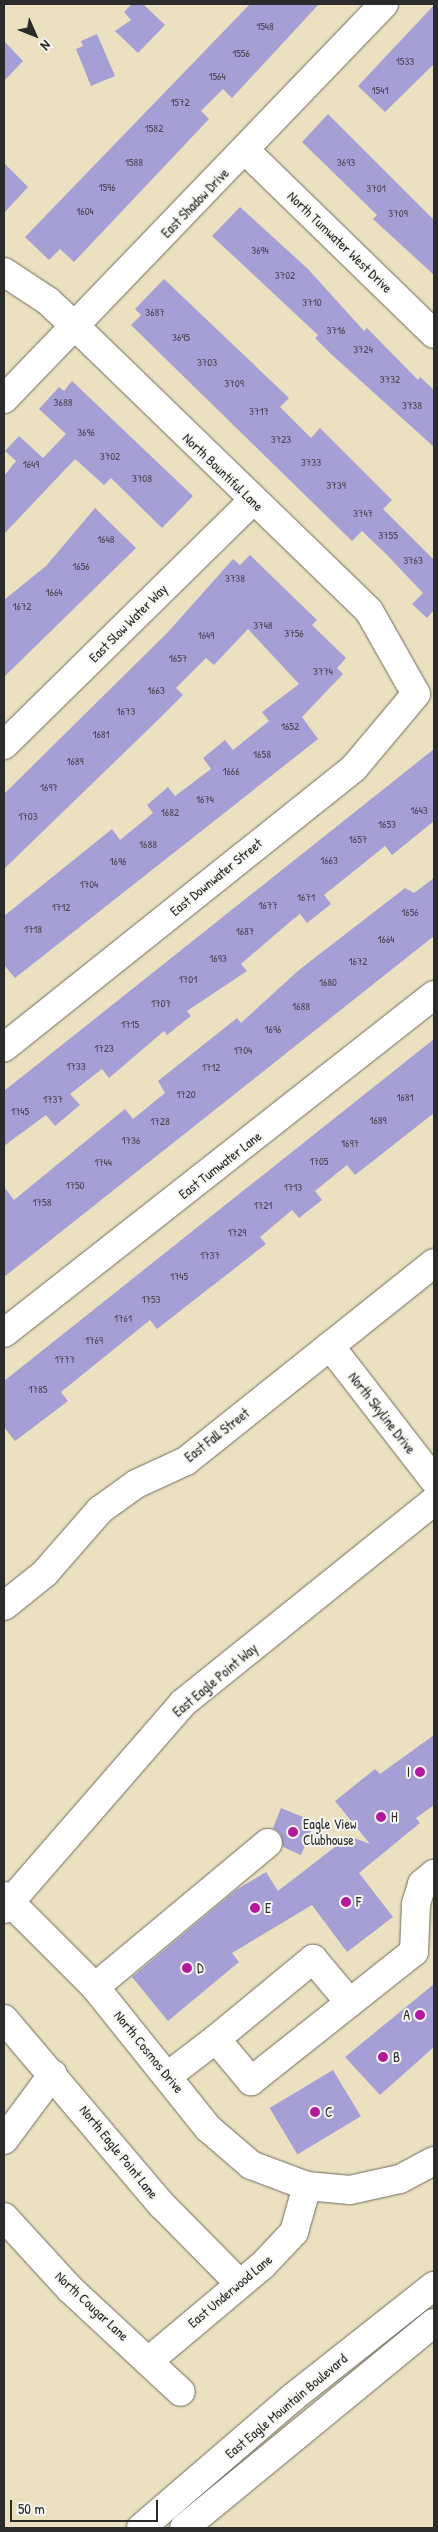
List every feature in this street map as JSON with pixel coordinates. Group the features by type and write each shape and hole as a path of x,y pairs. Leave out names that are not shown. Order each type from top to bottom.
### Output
{"street":[{"name":"East Shadow Drive","path":"4,399 246,150 384,4"},
{"name":"North Tumwater West Drive","path":"246,150 434,334"},
{"name":"North Bountiful Lane","path":"4,272 75,326 252,501 369,611 416,694"},
{"name":"East Slow Water Way","path":"4,745 252,501"},
{"name":"East Downwater Street","path":"4,1047 354,768 416,694"},
{"name":"East Tumwater Lane","path":"4,1333 434,996"},
{"name":"East Fall Street","path":"4,1606 52,1566 100,1510 136,1484 186,1461 434,1263"},
{"name":"North Skyline Drive","path":"330,1346 434,1480"},
{"name":"East Eagle Point Way","path":"6,1902 183,1703 434,1501"},
{"path":"95,1987 268,1843"},
{"path":"216,2038 251,2082 414,1952 416,1904 422,1884 434,1874"},
{"name":"North Cosmos Drive","path":"6,1902 95,1987 229,2148 251,2165 307,2186 350,2190 375,2187 434,2161"},
{"path":"169,2075 314,1959 350,2003"},
{"name":"North Eagle Point Lane","path":"4,2019 53,2074 162,2205 238,2282"},
{"path":"4,2140 53,2074"},
{"name":"East Underwood Lane","path":"151,2359 238,2282 262,2266 294,2232 307,2186"},
{"name":"North Cougar Lane","path":"4,2217 70,2289 151,2359 182,2392"},
{"name":"East Eagle Mountain Boulevard","path":"141,2528 292,2398 434,2286"},
{"name":"East Eagle Mountain Boulevard","path":"184,2528 434,2323"}],"building":[{"path":"132,4 143,4 165,25 138,53 115,31 131,20 124,12"},
{"path":"250,4 319,4 232,98 223,89 201,111 209,119 74,262 60,249 49,260 25,237"},
{"path":"434,5 434,64 385,112 358,86"},
{"path":"97,34 115,76 91,86 76,49 83,46 81,41"},
{"path":"4,41 23,61 4,81"},
{"path":"328,114 434,220 434,275 373,219 377,215 302,142"},
{"path":"4,163 28,187 4,213"},
{"path":"240,207 308,269 364,331 367,328 418,380 420,377 434,390 434,447 331,354 315,338 318,335 212,236"},
{"path":"164,279 289,398 280,407 311,438 320,428 392,500 383,509 434,560 434,610 427,618 412,604 423,593 387,555 362,531 352,541 131,325 141,315 135,309"},
{"path":"72,381 193,496 162,528 111,478 104,485 75,459 4,534 4,476 16,461 5,451 19,436 43,458 66,434 39,409 59,387 64,391"},
{"path":"95,508 136,548 4,677 4,600 46,566"},
{"path":"250,555 317,620 312,625 346,658 337,668 343,674 302,717 318,739 15,978 4,965 4,916 112,829 120,840 153,813 147,805 168,787 175,796 211,769 203,758 225,740 233,750 269,721 262,712 299,684 248,629 214,665 206,658 176,688 183,695 4,869 4,794 168,632 233,559 240,565"},
{"path":"434,749 434,821 392,855 385,846 324,895 331,904 307,923 300,914 291,921 241,964 247,971 187,1011 191,1016 167,1035 164,1031 109,1078 102,1069 70,1094 80,1105 55,1126 46,1115 4,1146 4,1091"},
{"path":"434,878 434,936 4,1277 4,1187 14,1200 125,1109 133,1119 165,1093 158,1081 237,1018 241,1023 299,970 405,888 414,893"},
{"path":"434,1039 434,1113 355,1175 347,1165 315,1191 322,1200 299,1218 292,1210 260,1237 266,1244 157,1329 150,1320 61,1392 68,1401 15,1441 4,1427 4,1381"},
{"path":"434,1735 434,1805 416,1818 420,1823 359,1873 393,1917 347,1952 312,1905 232,1953 239,1962 168,2021 132,1977 236,1890 266,1872 278,1891 349,1836 370,1844 335,1801 375,1769 380,1774"},
{"name":"Eagle View Clubhouse","path":"281,1808 315,1822 301,1855 283,1847 280,1833 273,1828"},
{"name":"B","path":"434,1984 434,2047 380,2095 345,2057"},
{"name":"C","path":"333,2070 361,2116 297,2154 270,2108"}],"place":[{"name":"I","path":"420,1772"},
{"name":"H","path":"381,1817"},
{"name":"Eagle View Clubhouse","path":"293,1832"},
{"name":"F","path":"346,1902"},
{"name":"E","path":"255,1908"},
{"name":"D","path":"187,1968"},
{"name":"A","path":"420,2015"},
{"name":"B","path":"383,2057"},
{"name":"C","path":"315,2112"}]}
